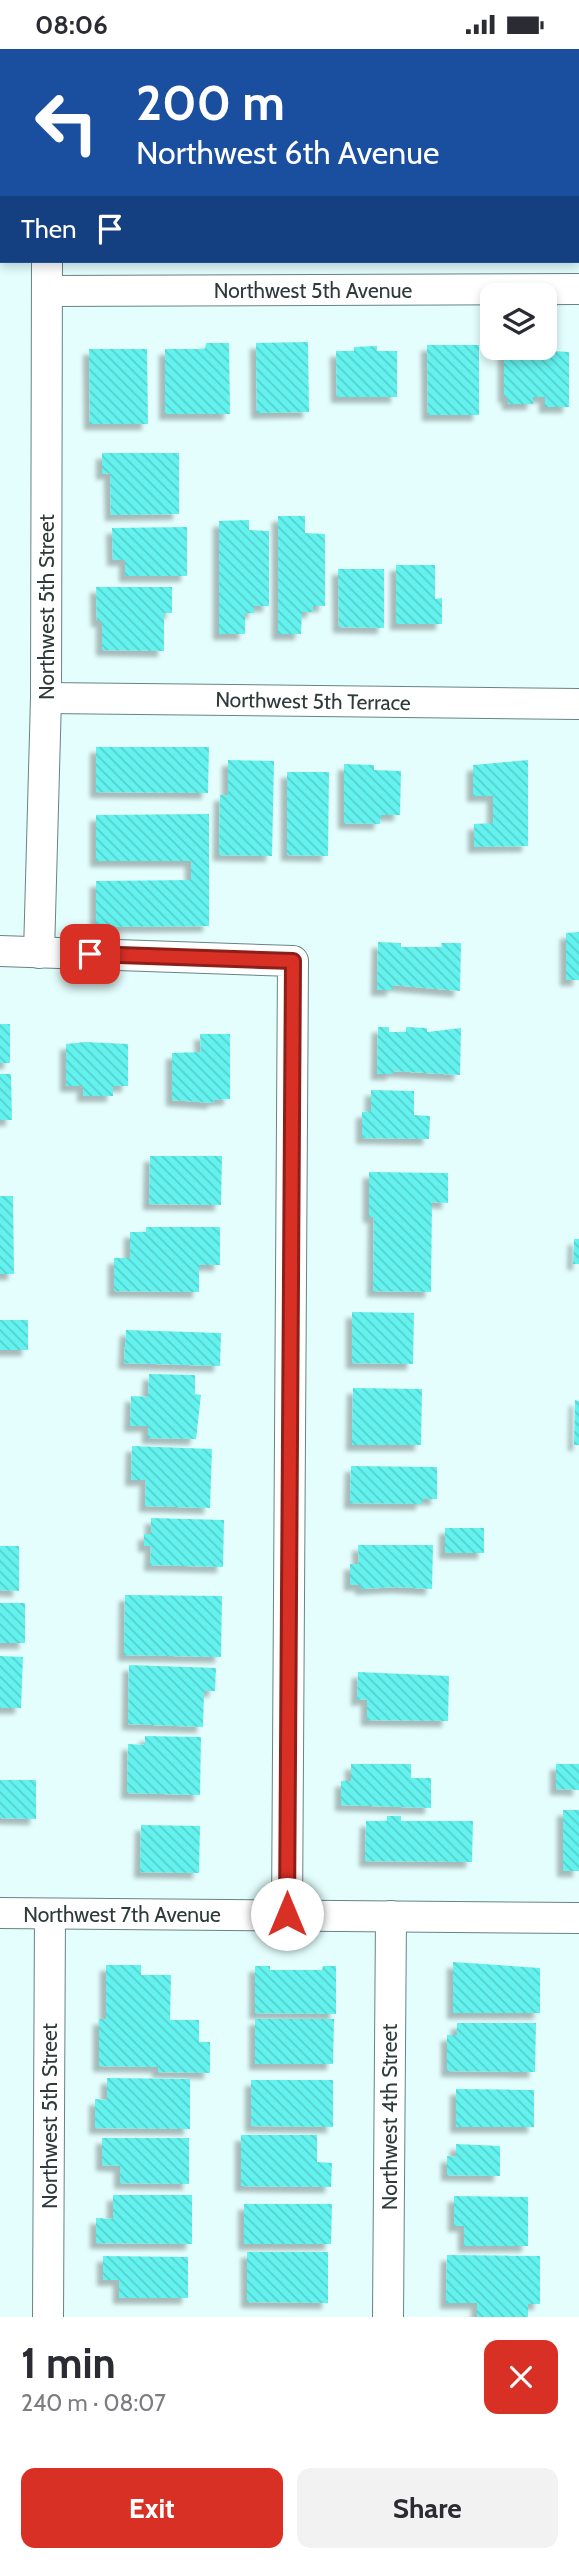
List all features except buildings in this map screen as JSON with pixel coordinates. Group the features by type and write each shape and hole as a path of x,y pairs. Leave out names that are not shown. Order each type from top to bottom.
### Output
{"street":[{"name":"Northwest 5th Street","path":"39,953 47,698 47,263"},
{"name":"Northwest 5th Avenue","path":"47,291 579,289"},
{"name":"Northwest 5th Terrace","path":"47,698 579,704"},
{"path":"0,951 293,961 287,1914"},
{"name":"Northwest 7th Avenue","path":"0,1913 579,1918"},
{"name":"Northwest 5th Street","path":"48,2317 50,1915"},
{"name":"Northwest 4th Street","path":"388,2317 391,1916"}],"route":[{"path":"90,954 293,961 287,1914"}]}
